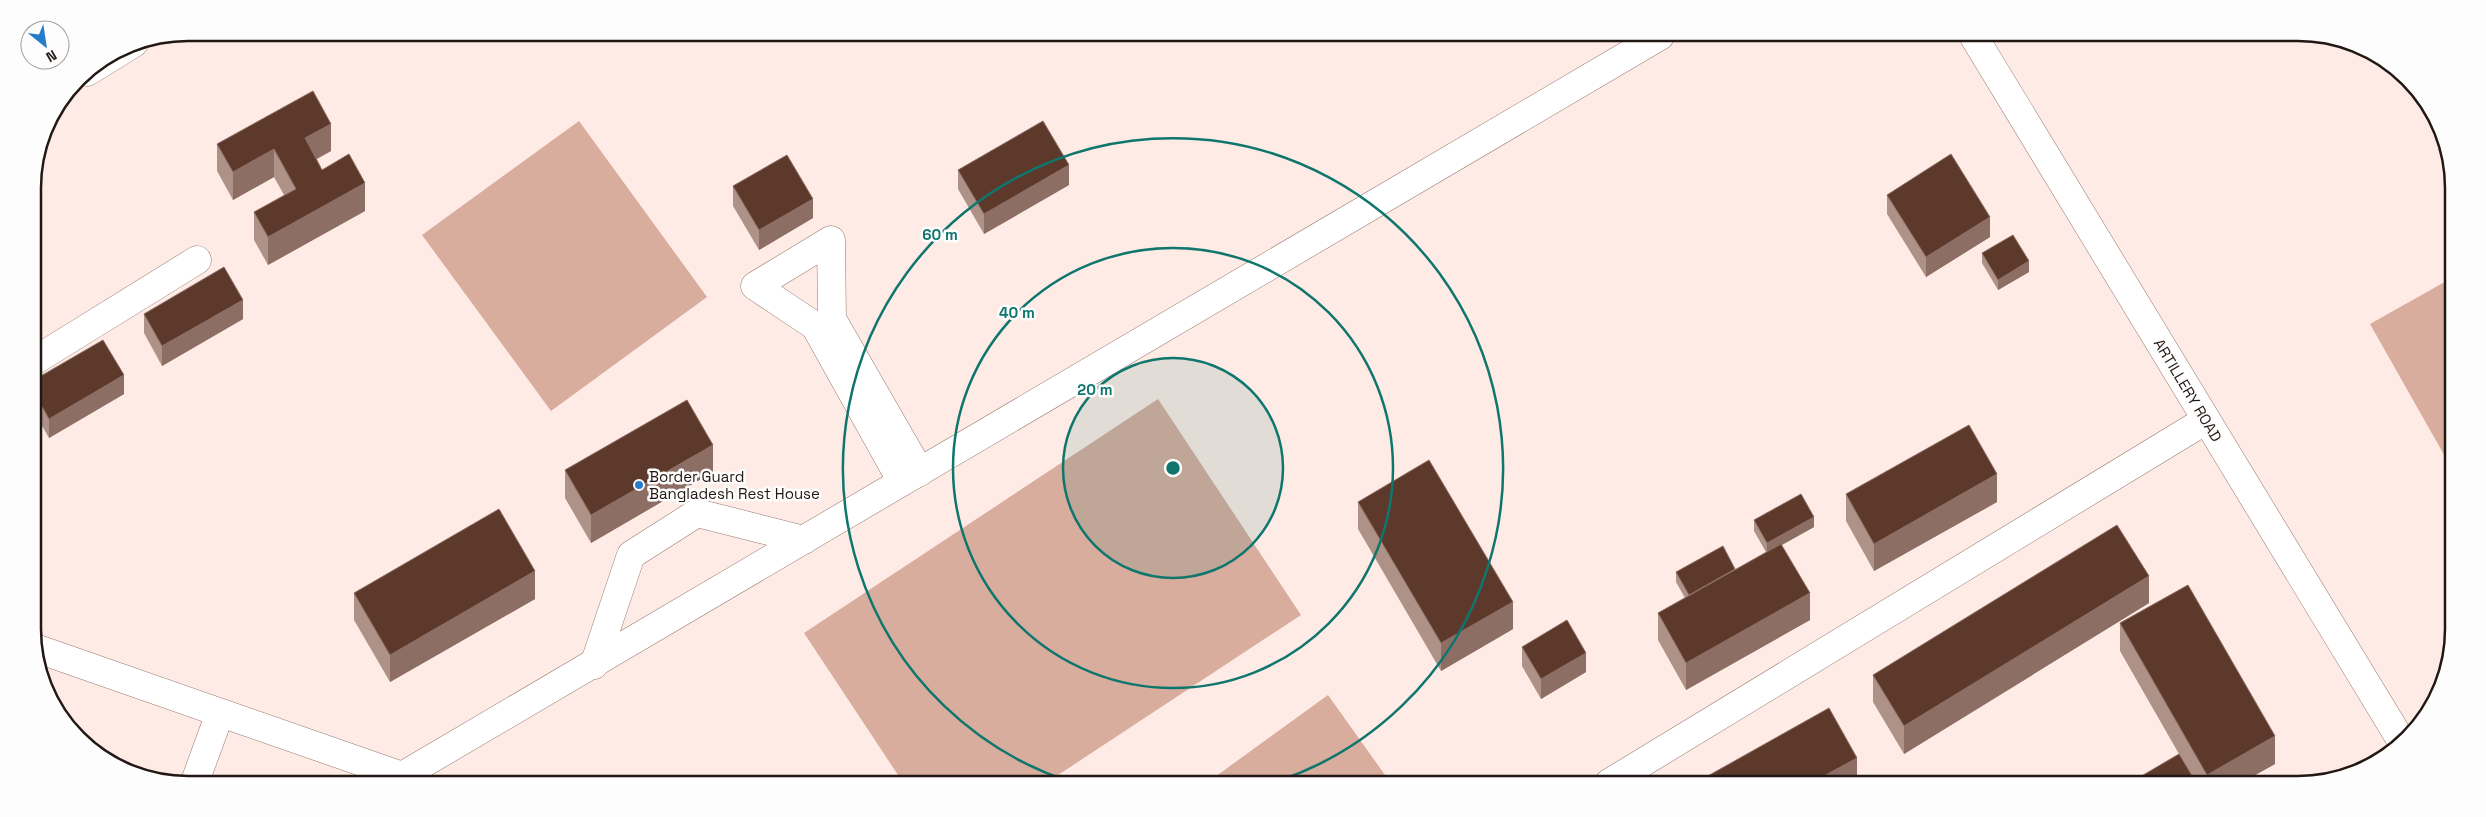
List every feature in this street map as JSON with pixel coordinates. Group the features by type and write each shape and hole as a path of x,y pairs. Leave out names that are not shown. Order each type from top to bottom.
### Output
{"street":[{"path":"402,776 594,665 1651,41"},
{"name":"ARTILLERY ROAD","path":"1977,41 2398,736"},
{"path":"831,240 832,320 911,477 815,326 756,286 831,240"},
{"path":"42,356 197,260"},
{"path":"1619,775 2206,420"},
{"path":"594,665 631,554 697,513 804,540"},
{"path":"43,651 402,776"},
{"path":"197,776 220,713"}],"shaded area":[{"path":"579,121 707,297 551,411 422,235"},
{"path":"2445,282 2445,456 2370,324"},
{"path":"1158,399 1301,615 1057,776 898,776 804,633"},
{"path":"1328,695 1385,775 1217,776"}],"building":[{"path":"313,91 331,124 305,138 322,170 349,154 365,183 268,237 254,212 296,189 274,149 233,172 217,144"},
{"path":"1043,121 1069,165 984,214 958,170"},
{"path":"1951,154 1990,217 1926,257 1887,195"},
{"path":"787,155 813,199 759,230 733,186"},
{"path":"2013,235 2029,261 1998,280 1982,253"},
{"path":"224,267 243,300 162,346 144,314"},
{"path":"103,340 124,375 49,419 41,405 42,376"},
{"path":"687,400 713,445 591,515 565,470"},
{"path":"1969,425 1997,474 1874,544 1846,494"},
{"path":"1429,460 1513,602 1441,643 1358,502"},
{"path":"1801,494 1814,517 1767,543 1754,520"},
{"path":"499,509 535,571 390,655 354,593"},
{"path":"2117,525 2149,576 1904,726 1873,675"},
{"path":"1781,544 1810,593 1686,663 1658,613"},
{"path":"1723,546 1735,569 1689,595 1676,572"},
{"path":"2188,585 2275,736 2207,775 2120,623"},
{"path":"1567,620 1586,653 1541,679 1522,647"},
{"path":"1829,708 1857,758 1825,775 1709,775"},
{"path":"2179,754 2192,775 2143,775"}],"place":[{"name":"Border Guard Bangladesh Rest House","path":"639,485"}]}
